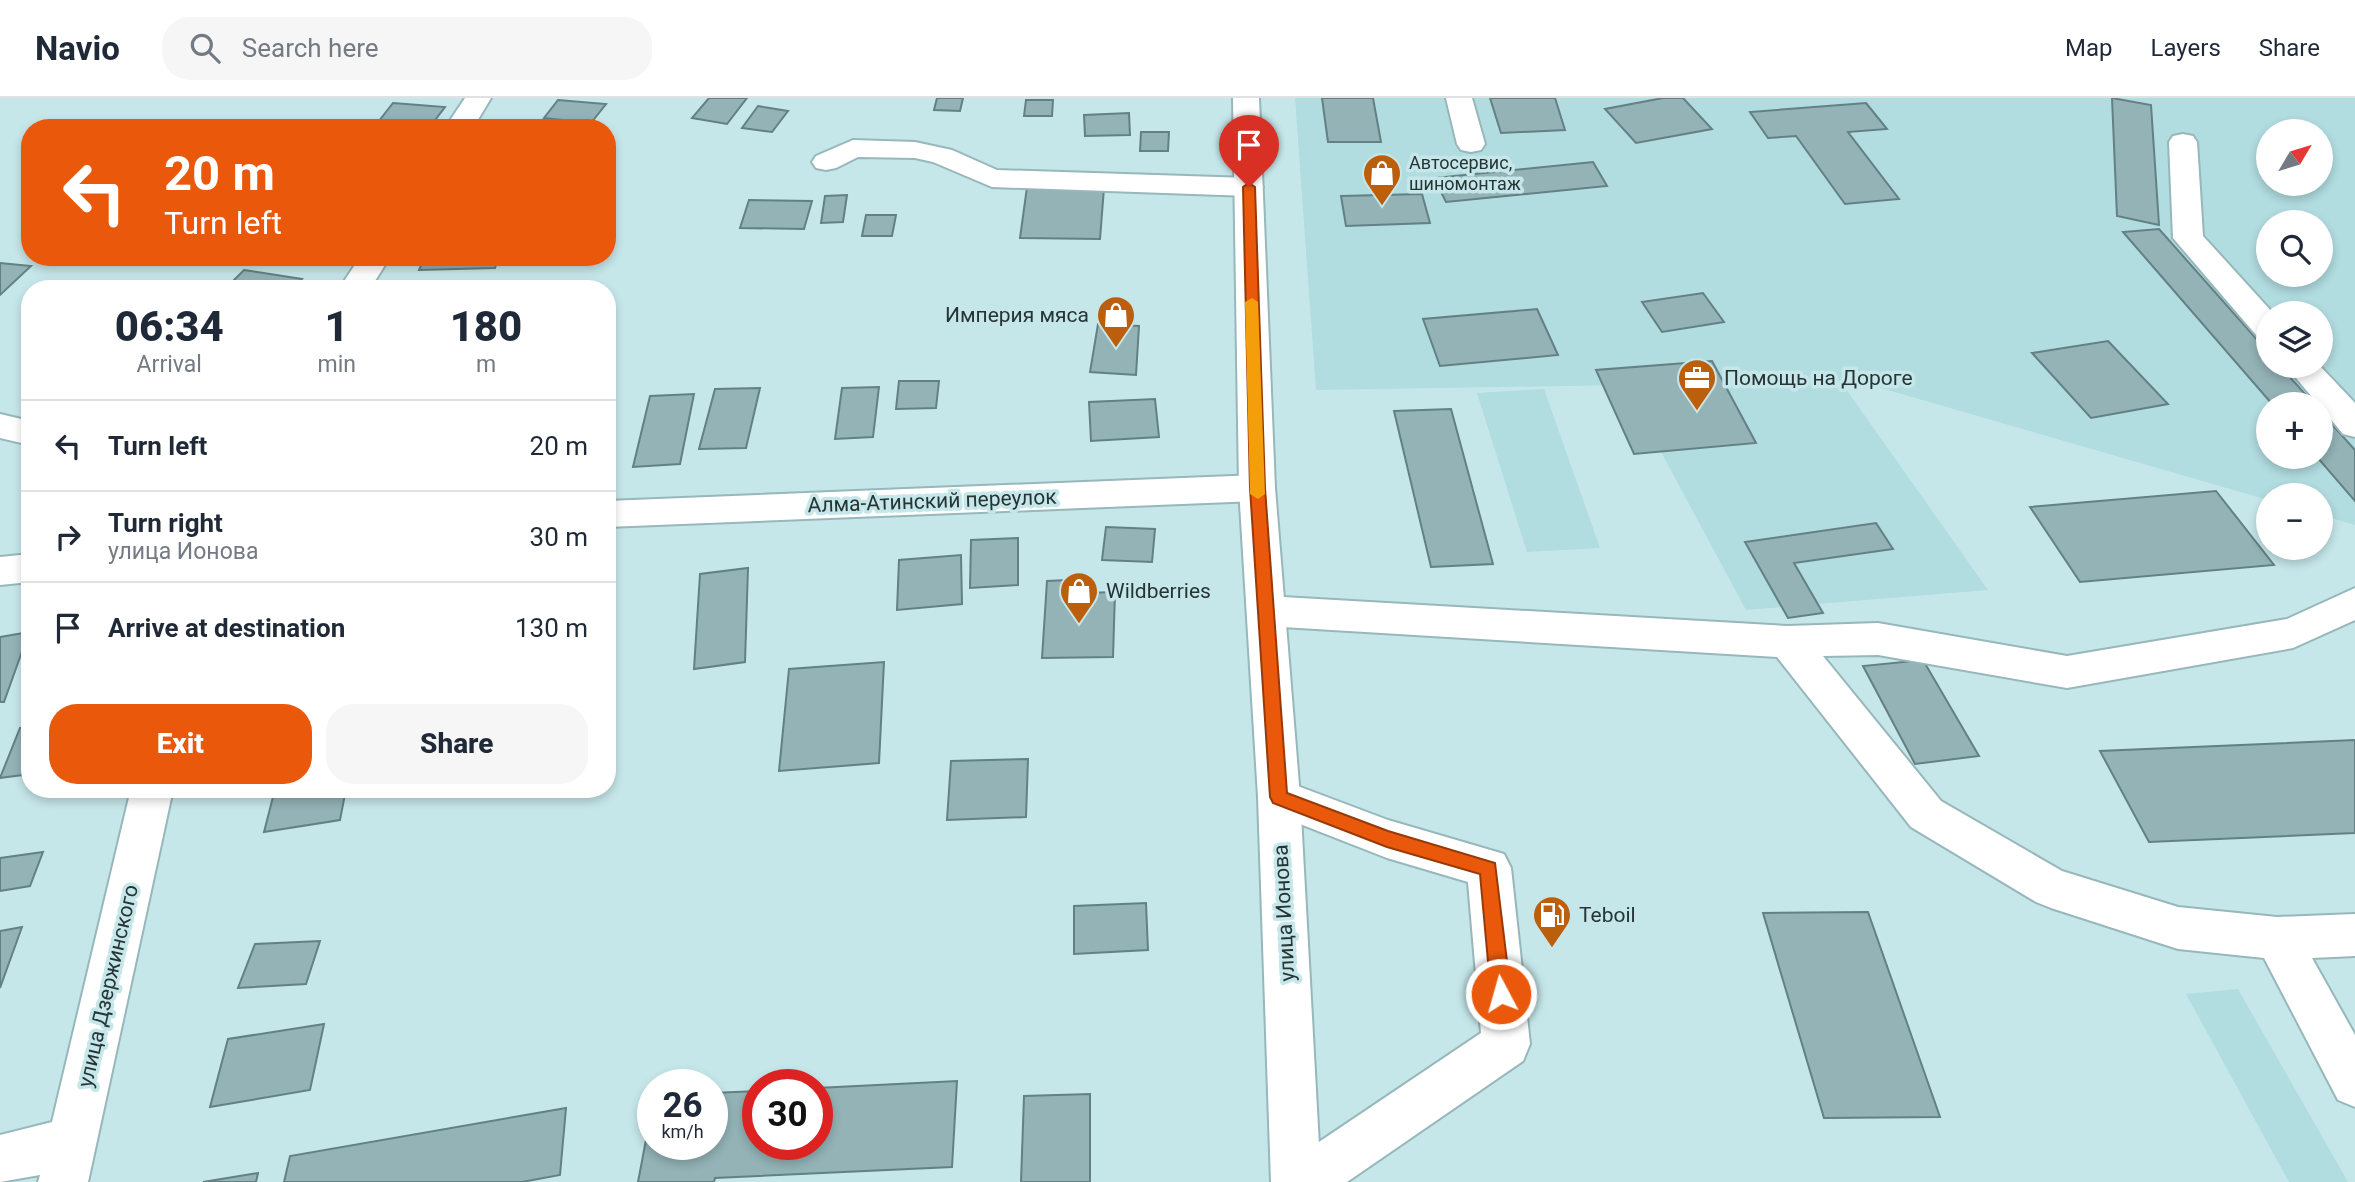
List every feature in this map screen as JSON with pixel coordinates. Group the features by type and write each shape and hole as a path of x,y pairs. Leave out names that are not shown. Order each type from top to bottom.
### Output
{"street":[{"path":"465,119 478,98"},
{"name":"улица Ионова","path":"1246,98 1257,488 1279,797 1298,1182"},
{"path":"1459,98 1471,145"},
{"path":"2183,142 2188,238 2256,314"},
{"path":"826,162 853,148 915,150 942,156 992,177 1249,187"},
{"path":"2313,378 2355,425"},
{"path":"0,426 21,431"},
{"name":"Алма-Атинский переулок","path":"616,514 1257,488"},
{"path":"0,571 21,569"},
{"path":"1266,611 1788,642 1878,639 2067,672 2293,634 2355,603"},
{"path":"1788,642 1926,814 2051,888 2178,928 2277,938 2355,935"},
{"path":"1279,797 1387,839 1489,868 1506,1044 1334,1162 1298,1182"},
{"name":"улица Дзержинского","path":"68,1162 150,798"},
{"path":"2277,938 2355,1083"},
{"path":"0,1160 68,1162"}],"shaded area":[{"path":"1295,98 2355,98 2355,525 2333,519 2333,483 2256,483 2256,497 1860,382 1841,382 1988,590 1746,610 1625,385 1316,390"},
{"path":"1544,389 1600,548 1527,552 1477,393"},
{"path":"2238,989 2348,1182 2289,1182 2186,994"}],"building":[{"path":"709,98 747,98 727,124 692,118"},
{"path":"937,98 963,98 960,111 934,110"},
{"path":"1322,98 1373,98 1381,142 1328,142"},
{"path":"1490,98 1555,98 1565,130 1501,133"},
{"path":"1663,98 1683,98 1712,129 1636,143 1605,109"},
{"path":"2112,98 2151,105 2159,225 2117,216"},
{"path":"558,100 606,104 594,119 544,118"},
{"path":"1026,100 1053,100 1052,116 1024,116"},
{"path":"393,103 445,107 436,119 380,119"},
{"path":"1866,103 1887,129 1848,132 1899,199 1845,204 1796,136 1768,138 1750,112"},
{"path":"758,106 788,111 772,132 742,128"},
{"path":"1129,113 1130,135 1085,136 1084,115"},
{"path":"1141,132 1169,132 1168,151 1140,151"},
{"path":"1593,162 1607,186 1446,202 1434,178"},
{"path":"1027,187 1104,188 1100,239 1020,238"},
{"path":"1422,194 1430,223 1346,226 1341,196"},
{"path":"847,195 843,222 821,223 825,196"},
{"path":"749,200 812,201 804,229 740,228"},
{"path":"866,215 896,215 892,236 862,236"},
{"path":"2159,229 2256,338 2256,378 2291,378 2303,392 2262,392 2123,232"},
{"path":"0,263 31,266 0,295"},
{"path":"421,266 496,266 495,268 419,270"},
{"path":"244,270 302,279 301,280 234,280"},
{"path":"1703,293 1724,322 1662,332 1642,302"},
{"path":"1537,309 1558,355 1440,366 1423,319"},
{"name":"Империя мяса","path":"1098,324 1139,326 1136,375 1090,372"},
{"path":"2108,341 2168,404 2091,418 2032,353"},
{"path":"1712,361 1756,443 1634,454 1596,370"},
{"path":"899,381 939,381 936,408 896,409"},
{"path":"879,387 873,437 835,439 842,388"},
{"path":"760,388 746,448 699,449 715,389"},
{"path":"694,394 680,464 633,467 650,396"},
{"path":"1155,399 1159,437 1091,441 1089,402"},
{"path":"1451,409 1493,564 1431,567 1394,411"},
{"path":"2333,425 2355,450 2355,501 2327,469 2333,469"},
{"path":"2216,491 2256,542 2256,560 2270,560 2274,565 2080,582 2030,507"},
{"path":"1876,523 1893,549 1794,563 1823,613 1788,618 1745,542"},
{"path":"1106,527 1155,529 1152,562 1102,560"},
{"path":"1018,538 1018,585 970,588 971,540"},
{"path":"961,555 962,604 897,610 899,560"},
{"path":"748,568 745,662 694,669 700,574"},
{"name":"Wildberries","path":"1067,580 1066,588 1084,588 1085,593 1115,592 1113,657 1042,658 1047,581"},
{"path":"21,633 21,654 4,702 0,702 0,637"},
{"path":"1923,660 1979,756 1915,764 1863,666"},
{"path":"884,662 879,763 779,771 789,669"},
{"path":"20,728 21,775 0,778"},
{"path":"2355,740 2355,833 2149,842 2100,751"},
{"path":"1028,759 1026,817 947,820 951,761"},
{"path":"273,798 344,798 340,820 264,832"},
{"path":"43,852 30,886 0,891 0,858"},
{"path":"1146,903 1148,950 1074,954 1074,906"},
{"path":"1868,912 1940,1117 1824,1118 1763,913"},
{"path":"22,927 0,988 0,931"},
{"path":"320,941 306,984 238,988 255,944"},
{"path":"324,1024 310,1090 210,1107 228,1039"},
{"path":"957,1081 952,1167 715,1178 714,1182 638,1182 642,1160 728,1160 728,1092 742,1092 742,1160 833,1160 833,1087"},
{"path":"1090,1094 1090,1182 1021,1182 1024,1096"},
{"path":"566,1108 560,1175 522,1182 284,1182 290,1156"},
{"path":"258,1173 256,1182 203,1182"}],"slow traffic":[{"path":"1252,302 1258,494"}],"place":[{"name":"Автосервис, шиномонтаж","path":"1382,207"},
{"name":"Империя мяса","path":"1116,349"},
{"name":"Помощь на Дороге","path":"1697,412"},
{"name":"Wildberries","path":"1079,625"},
{"name":"Teboil","path":"1552,949"}],"route":[{"path":"1249,187 1257,488 1279,797 1387,839 1489,868 1501,994"}]}
